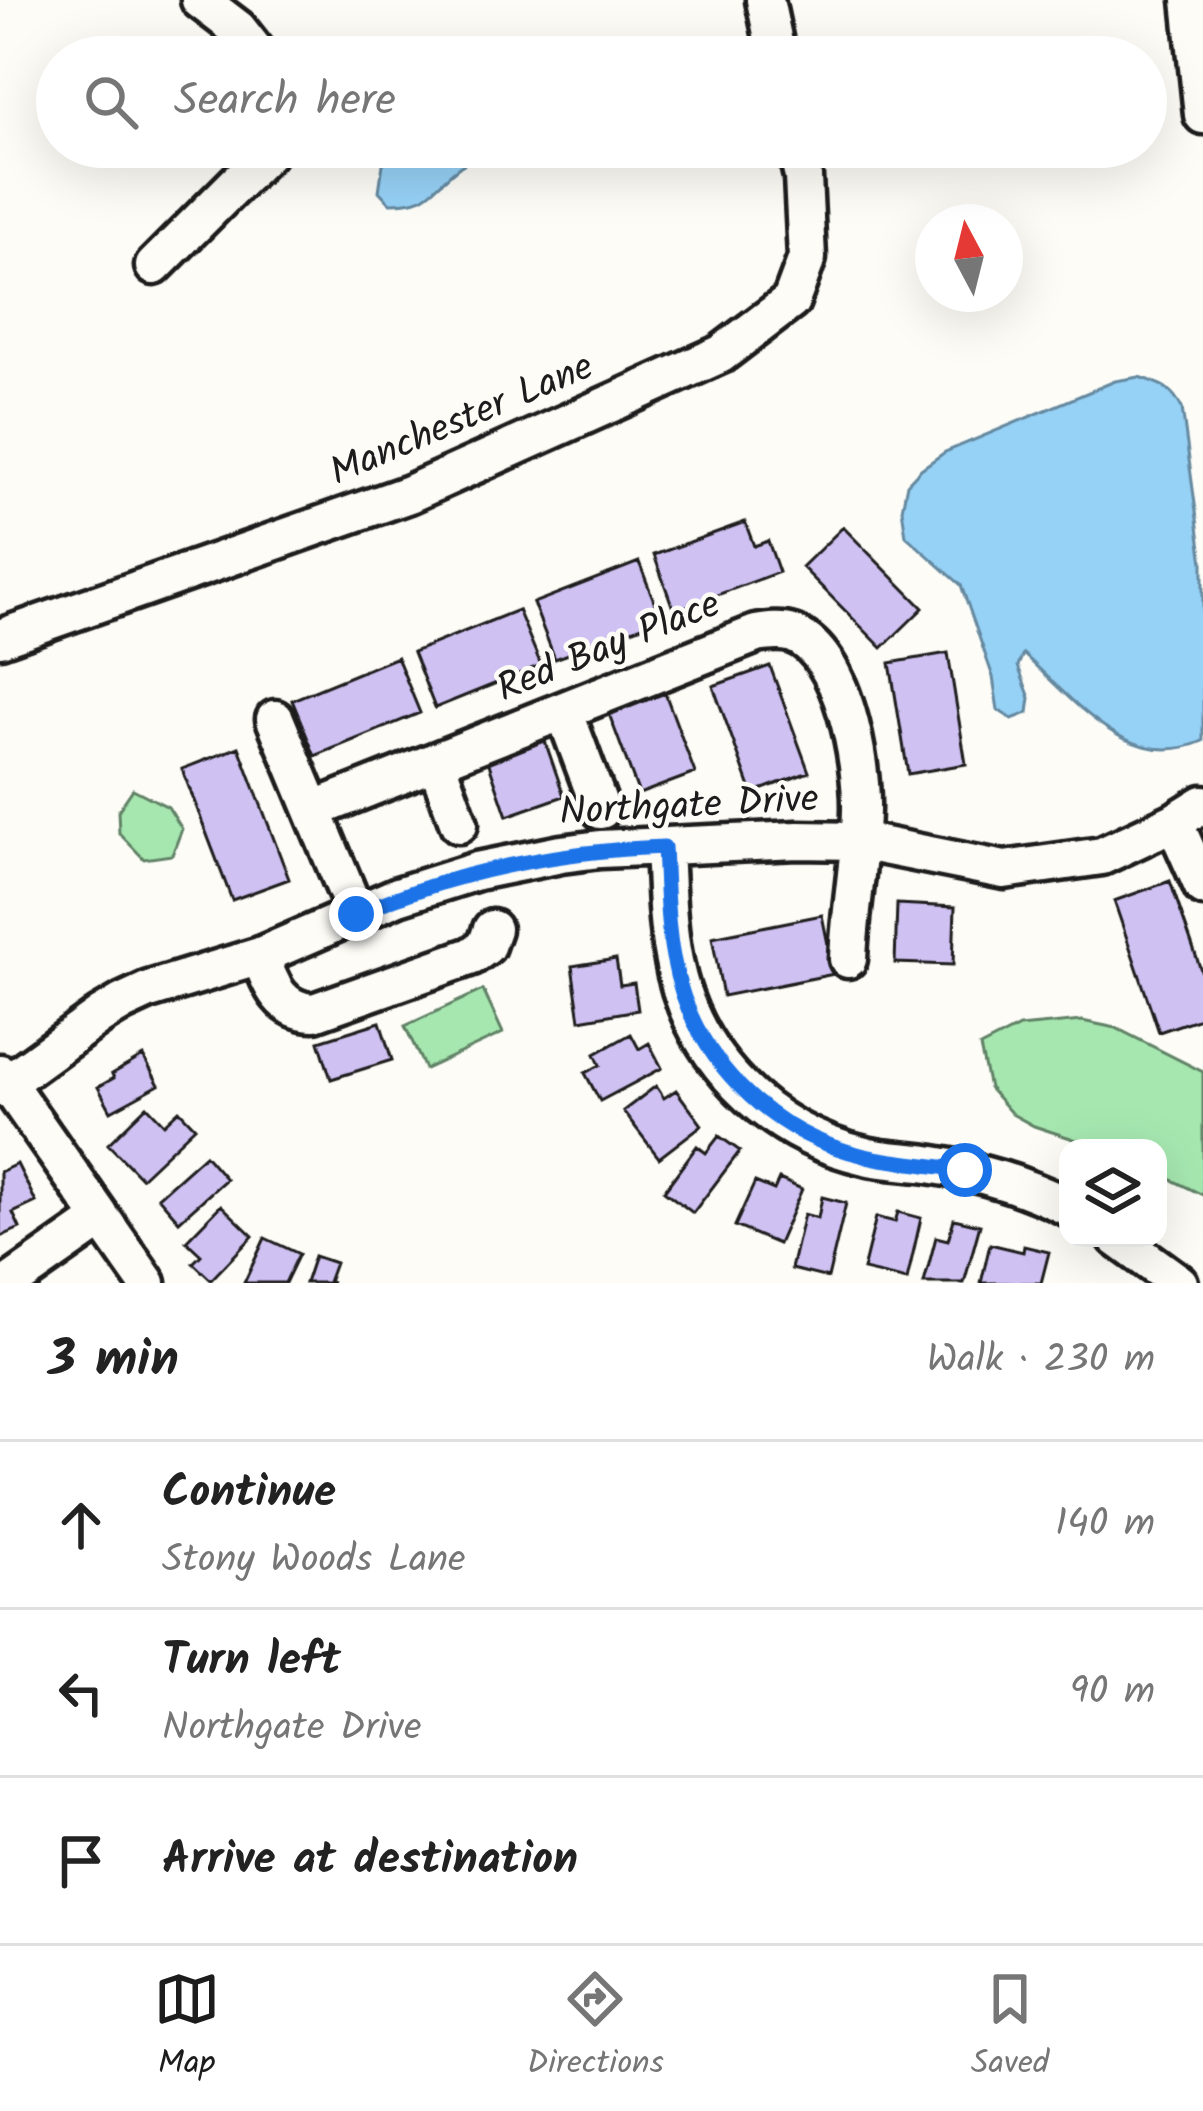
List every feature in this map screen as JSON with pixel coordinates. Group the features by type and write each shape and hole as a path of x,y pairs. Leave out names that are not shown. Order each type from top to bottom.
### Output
{"street":[{"path":"200,0 244,36"},
{"path":"765,0 773,36"},
{"path":"1191,0 1203,115"},
{"path":"154,266 252,168"},
{"name":"Manchester Lane","path":"0,638 409,494 721,355 791,301 807,258 801,168"},
{"name":"Red Bay Place","path":"314,810 756,634 775,632 792,634 807,643 842,699 859,775 859,842"},
{"path":"563,711 601,810"},
{"path":"274,718 356,914"},
{"path":"436,761 459,824"},
{"path":"1188,813 1202,881"},
{"name":"Northgate Drive","path":"2,1081 123,1002 260,956 438,881 519,861 600,849 798,840 859,842 1004,870 1102,856 1188,813"},
{"path":"848,959 859,842"},
{"path":"664,847 673,958 692,1020 719,1064 765,1111 797,1131 862,1155 998,1178 1059,1203"},
{"path":"260,956 272,987 285,1003 298,1011 314,1012 472,956 486,946 492,929"},
{"path":"2,1081 147,1283"},
{"path":"10,1283 101,1219"},
{"path":"1129,1247 1179,1283"}],"green space":[{"path":"133,789 168,807 182,829 172,855 144,859 119,833 118,811"},
{"path":"483,990 503,1033 425,1069 405,1026"},
{"path":"1082,1021 1116,1028 1203,1072 1203,1195 1167,1177 1167,1139 1074,1139 1012,1114 989,1088 980,1047 1019,1027"}],"water":[{"path":"382,168 458,168 422,198 390,203 379,191"},
{"path":"1139,377 1165,387 1182,408 1203,563 1203,741 1176,749 1150,748 1126,740 1082,710 1023,654 1018,666 1030,698 1028,713 1012,719 998,710 993,677 961,585 906,536 902,509 907,484 945,452 1115,381"}],"building":[{"path":"745,522 754,546 768,541 779,572 674,611 654,555"},
{"path":"843,527 923,608 882,648 802,567"},
{"path":"639,562 661,619 555,659 533,603"},
{"path":"518,610 541,665 435,708 413,652"},
{"path":"948,653 966,764 908,774 890,663"},
{"path":"397,657 420,713 315,756 292,700"},
{"path":"770,666 809,772 752,793 713,686"},
{"path":"665,693 695,773 639,794 609,714"},
{"path":"545,741 564,796 507,816 488,761"},
{"path":"239,747 289,879 232,900 182,769"},
{"path":"1170,881 1203,976 1203,1017 1159,1032 1114,901"},
{"path":"897,904 955,907 953,965 895,963"},
{"path":"822,915 834,974 723,996 712,937"},
{"path":"616,959 620,985 634,983 638,1010 580,1020 572,966"},
{"path":"380,1022 392,1060 331,1079 319,1041"},
{"path":"631,1034 639,1049 649,1043 662,1068 600,1101 585,1073 600,1065 595,1054"},
{"path":"143,1056 159,1085 111,1111 98,1087"},
{"path":"656,1086 664,1098 676,1090 702,1125 659,1158 623,1111"},
{"path":"147,1106 164,1124 179,1110 195,1127 141,1178 108,1144"},
{"path":"719,1136 740,1151 693,1213 664,1191 697,1146 706,1153"},
{"path":"205,1155 226,1179 179,1221 158,1197"},
{"path":"17,1164 36,1202 13,1213 20,1228 0,1237 0,1172"},
{"path":"779,1179 802,1189 778,1244 735,1226 755,1182 774,1190"},
{"path":"822,1197 846,1203 828,1278 791,1269 804,1214 818,1218"},
{"path":"221,1205 253,1236 211,1280 193,1263 201,1255 186,1241"},
{"path":"898,1212 921,1218 907,1280 863,1270 876,1217 895,1222"},
{"path":"954,1219 980,1225 964,1283 924,1283 936,1237 948,1240"},
{"path":"265,1238 299,1254 285,1283 244,1283"},
{"path":"990,1244 1049,1252 1041,1283 981,1283"},
{"path":"314,1256 335,1263 328,1282 333,1283 305,1283"}],"route":[{"path":"356,914 438,881 519,861 600,849 664,847 669,928 681,990 705,1045 739,1086 765,1111 826,1144 862,1155 965,1170"}]}
